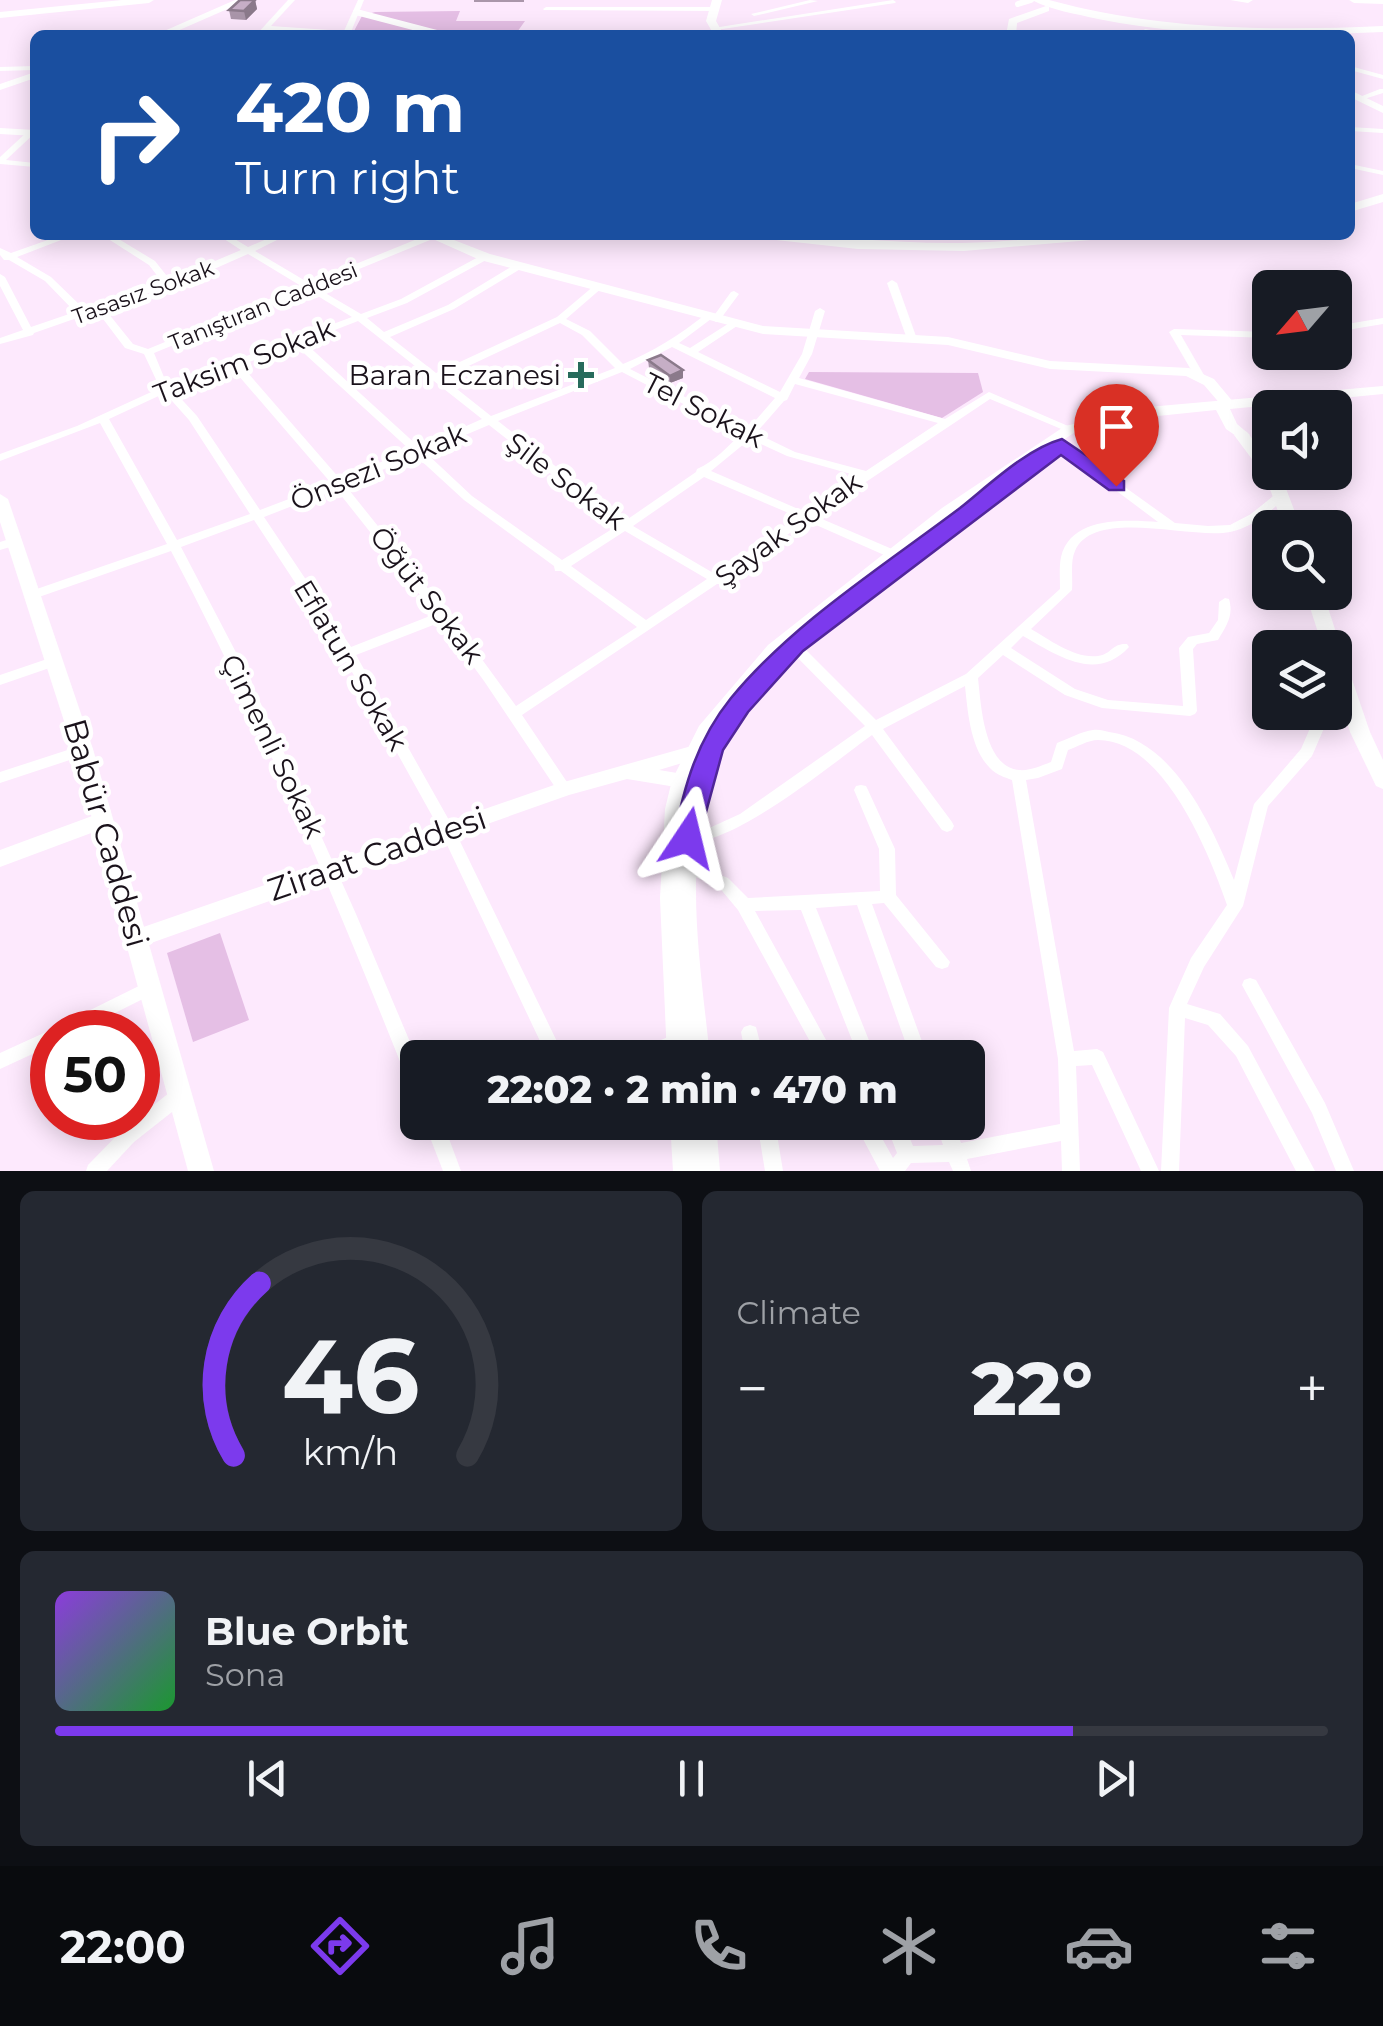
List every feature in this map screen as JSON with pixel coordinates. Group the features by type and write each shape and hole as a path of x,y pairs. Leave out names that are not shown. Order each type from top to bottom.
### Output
{"main road":[{"path":"0,13 111,0"},
{"path":"0,13 149,0"},
{"path":"1235,0 1248,0"},
{"path":"1354,0 1383,1"},
{"path":"171,30 238,1"},
{"path":"1018,2 1204,30"},
{"path":"1011,30 1012,21 1043,4 1138,30"},
{"path":"1355,33 1383,32"},
{"path":"1355,36 1383,32"},
{"path":"0,87 30,74"},
{"path":"1356,96 1383,110"},
{"path":"0,131 30,133"},
{"path":"1355,206 1383,198"},
{"path":"441,240 486,257 734,324 816,335 968,344 1050,365 1199,375 1229,407 1242,435 1282,494 1287,510"},
{"path":"812,240 975,248 1053,240"},
{"path":"684,1040 671,844 695,752 723,706 768,656 895,555 1066,437 1229,407 1383,393"},
{"path":"1352,397 1383,393"},
{"path":"1229,407 1252,408"},
{"path":"684,1040 689,784 720,733 794,646 1066,437"},
{"name":"Babür Caddesi","path":"0,499 8,543 35,594 84,750 201,1171"},
{"path":"1352,711 1383,781"},
{"name":"Ziraat Caddesi","path":"137,939 564,789 695,752"},
{"name":"Ziraat Caddesi","path":"619,774 689,784"},
{"path":"0,859 103,820"},
{"path":"685,1140 686,1171"},
{"path":"704,1140 707,1171"}],"street":[{"path":"266,30 292,0"},
{"path":"349,30 361,0"},
{"path":"1043,4 1071,0"},
{"path":"717,23 815,1"},
{"path":"546,9 717,23 893,2"},
{"path":"356,12 425,30"},
{"path":"268,28 294,30"},
{"path":"0,69 30,72"},
{"path":"1355,69 1380,74"},
{"path":"1356,96 1383,91"},
{"path":"1355,129 1383,131"},
{"path":"0,162 30,136"},
{"path":"0,162 30,164"},
{"path":"1355,167 1383,173"},
{"path":"3,256 54,240"},
{"path":"114,240 152,263 168,284"},
{"name":"Şile Sokak","path":"230,240 359,317 623,525 720,580"},
{"name":"Tasasız Sokak","path":"6,339 168,284 272,240"},
{"name":"Tanıştıran Caddesi","path":"148,352 422,240"},
{"path":"3,256 48,279 84,314"},
{"name":"Taksim Sokak","path":"0,458 103,420 170,388 404,302 486,257"},
{"path":"383,336 452,307 519,266"},
{"path":"0,277 29,332"},
{"path":"892,282 912,340"},
{"path":"438,376 560,319 598,287"},
{"name":"Önsezi Sokak","path":"35,594 260,516 675,346 712,318 734,294"},
{"name":"Eflatun Sokak","path":"98,308 128,346 148,352 156,375 170,388 260,516 348,653 447,829 548,1040"},
{"path":"558,568 751,435 783,398 816,335 820,311"},
{"name":"Tel Sokak","path":"560,319 586,334 621,368 751,435 790,454 864,474"},
{"path":"1352,327 1383,322"},
{"path":"691,352 734,324"},
{"path":"0,329 6,339"},
{"path":"1199,375 1174,332 1252,334"},
{"path":"298,342 468,498 558,568 644,626"},
{"path":"675,346 783,398"},
{"name":"Öğüt Sokak","path":"236,366 340,483 516,712 564,789"},
{"path":"793,380 945,422"},
{"name":"Şayak Sokak","path":"516,712 720,580 864,474 989,395 1066,437"},
{"name":"Çimenli Sokak","path":"103,420 178,546 332,868 400,1040"},
{"path":"1066,437 1171,526"},
{"path":"701,471 895,555"},
{"path":"688,838 710,834 745,818 874,728 971,677 1066,590 1069,549 1084,534 1119,524 1225,530 1256,519 1282,494"},
{"path":"1003,649 1070,692 1108,705 1190,710 1186,648 1193,640 1213,637 1224,620 1226,602"},
{"path":"348,653 443,616"},
{"path":"1024,631 1095,664 1110,661 1122,647"},
{"path":"794,646 874,728 947,826"},
{"path":"0,680 56,661"},
{"path":"971,677 976,730 988,759 1008,774 1036,777 1058,765 1062,747 1085,732 1112,734 1178,782 1224,872 1235,906"},
{"path":"1170,1171 1177,1008 1197,963 1235,906 1261,804 1307,752 1316,730"},
{"path":"0,778 84,750"},
{"path":"1018,775 1066,1059 1071,1171"},
{"path":"861,790 887,849 888,897 942,962"},
{"path":"688,868 723,882 744,904 818,1040"},
{"path":"744,904 888,897"},
{"path":"862,898 913,1040"},
{"path":"806,903 861,1040"},
{"path":"1250,985 1319,1109 1346,1171"},
{"path":"105,1010 150,987"},
{"path":"1177,1008 1214,1019 1242,1051 1306,1171"},
{"path":"750,1032 752,1040"},
{"path":"0,1061 30,1048"},
{"path":"1066,1059 1097,1057 1150,1171"},
{"path":"95,1171 128,1136 180,1095"},
{"path":"907,1155 959,1162 1070,1131"},
{"path":"440,1140 452,1171"},
{"path":"769,1140 774,1171"},
{"path":"873,1140 891,1171 907,1155"},
{"path":"901,1140 907,1155"}],"shaded area":[{"path":"460,11 456,21 525,21 519,30 355,30 362,16 375,12"},
{"path":"809,372 978,373 983,392 942,418 805,379"},
{"path":"220,933 249,1020 193,1042 167,953"}],"building":[{"path":"240,0 255,0 244,11 229,10"},
{"path":"661,355 683,370 670,376 648,360"}],"place":[{"name":"Baran Eczanesi","path":"581,375"}],"route":[{"path":"688,838 692,807 711,749 739,706 794,646 1013,477 1062,446 1116,486"}]}
